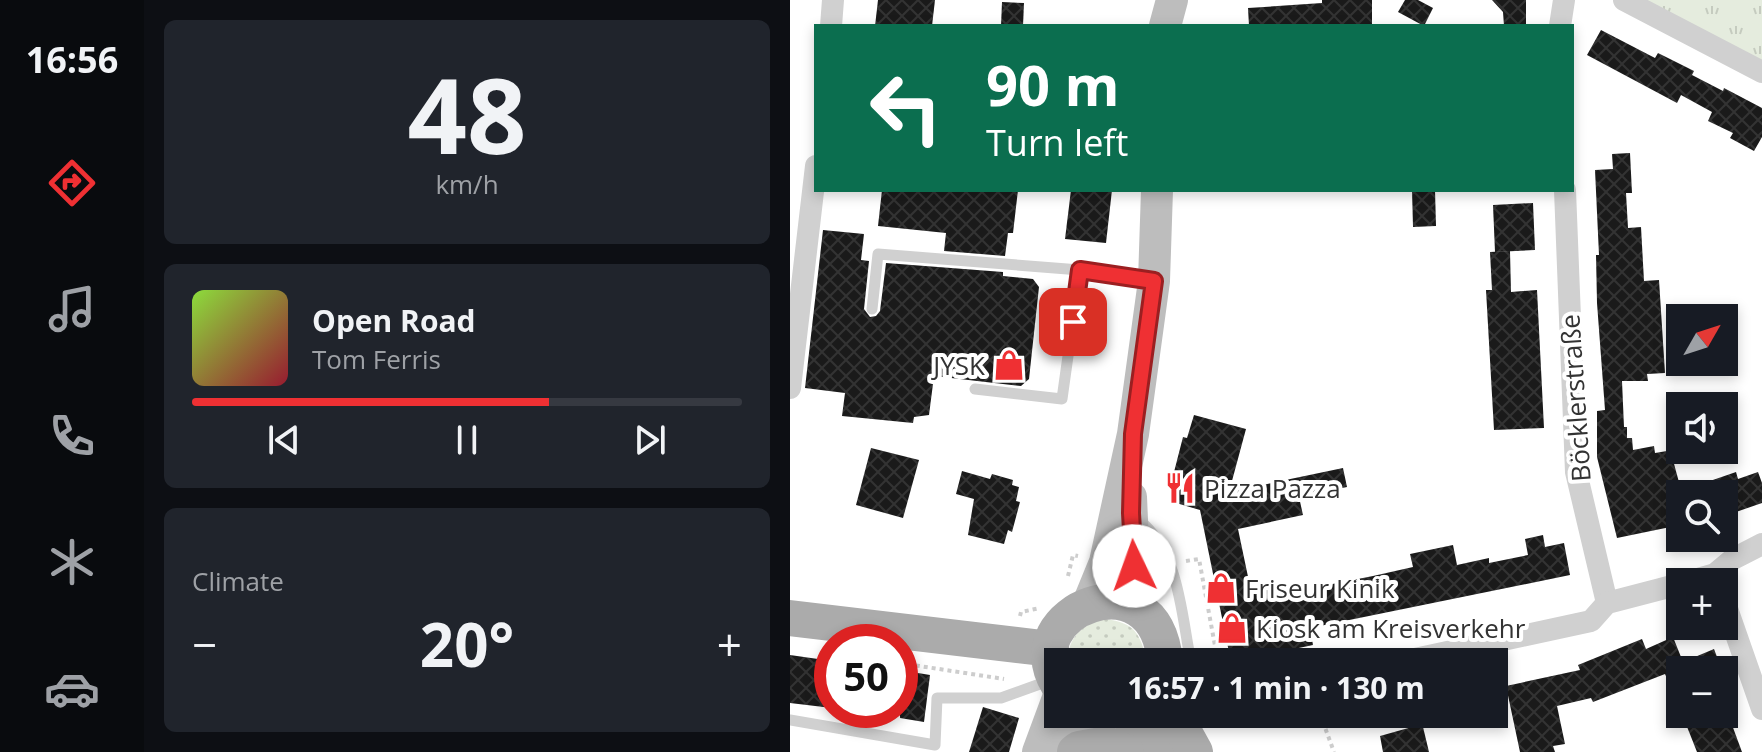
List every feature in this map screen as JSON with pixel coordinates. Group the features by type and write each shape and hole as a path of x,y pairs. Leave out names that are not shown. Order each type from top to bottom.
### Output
{"main road":[{"path":"1166,24 1172,0"},
{"path":"1087,606 1105,562 1133,434 1154,281 1157,192"},
{"path":"1133,434 1131,513 1134,566 1142,613"},
{"path":"1061,648 1067,618 1076,610 1105,600 1122,603 1142,613 1156,628 1163,648"},
{"path":"790,618 1044,675"},
{"path":"1038,752 1044,726"},
{"path":"1063,752 1078,728"},
{"path":"1142,728 1170,752"},
{"path":"1182,728 1195,752"},
{"path":"1075,752 1107,744 1126,752"}],"street":[{"path":"831,24 833,0"},
{"path":"1560,24 1564,0"},
{"path":"1624,0 1762,72"},
{"path":"790,381 814,183"},
{"name":"Böcklerstraße","path":"1565,192 1576,472 1607,603"},
{"path":"1725,568 1733,559 1762,544"},
{"path":"1466,648 1591,621 1607,603 1666,588"},
{"path":"1738,640 1762,709"}],"lane":[{"path":"872,309 878,254 1080,270 1154,281"},
{"path":"975,389 1062,399 1080,270"},
{"path":"1131,513 1150,529 1171,563 1188,648"},
{"path":"790,720 935,745 937,698 1001,698 1044,681"}],"path":[{"path":"918,666 1012,680"},
{"path":"1325,728 1334,752"}],"green space":[{"path":"1640,0 1762,0 1762,63"},
{"path":"1105,619 1124,623 1139,637 1143,648 1069,648 1078,633 1090,624"}],"building":[{"path":"878,0 935,0 932,24 875,24"},
{"path":"1322,0 1372,0 1372,24 1249,24 1248,8 1322,3"},
{"path":"1405,0 1418,0 1433,8 1425,24 1398,12"},
{"path":"1492,0 1526,0 1526,24 1504,24 1503,12"},
{"path":"1002,2 1024,3 1023,24 1001,24"},
{"path":"1601,30 1655,58 1658,53 1694,71 1692,75 1762,108 1762,137 1754,151 1730,138 1733,133 1708,121 1712,112 1681,95 1677,103 1587,55"},
{"path":"1630,153 1632,193 1626,193 1628,228 1641,227 1644,281 1659,280 1665,373 1647,374 1648,381 1622,381 1624,427 1627,427 1627,438 1632,438 1633,450 1654,446 1655,453 1666,451 1666,464 1674,464 1678,480 1666,480 1666,528 1617,538 1597,457 1597,411 1605,410 1597,303 1596,255 1599,255 1595,170 1613,169 1612,154"},
{"path":"882,192 1018,192 1013,233 1008,233 1005,256 944,251 946,233 878,226"},
{"path":"1071,192 1112,192 1106,243 1065,239"},
{"path":"1412,192 1435,192 1436,226 1413,227"},
{"path":"1533,203 1535,250 1495,252 1493,205"},
{"path":"823,230 864,234 861,260 869,261 864,309 870,317 880,311 886,263 1003,272 1003,276 1033,279 1039,287 1029,379 1021,386 934,376 929,415 914,417 913,423 842,416 845,393 805,388"},
{"path":"1510,251 1511,292 1537,290 1544,428 1494,430 1486,290 1492,290 1490,252"},
{"path":"1194,415 1246,429 1229,492 1343,468 1347,487 1299,497 1303,515 1238,529 1251,591 1300,582 1302,590 1413,567 1410,554 1453,545 1457,565 1489,558 1489,563 1528,555 1525,539 1543,535 1545,547 1564,543 1570,575 1310,628 1313,645 1299,648 1228,648 1200,510 1176,503 1183,475 1174,472 1183,437 1187,438"},
{"path":"871,448 919,460 903,518 856,505"},
{"path":"962,471 990,479 992,474 1013,480 1012,485 1019,487 1016,501 1020,502 1012,532 1008,530 1004,544 968,535 974,499 956,494"},
{"path":"1736,472 1738,479 1758,472 1762,483 1762,503 1738,511 1738,480 1713,480"},
{"path":"1642,639 1646,649 1666,640 1674,640 1681,656 1666,656 1666,676 1665,674 1593,702 1591,698 1557,706 1565,744 1553,746 1555,752 1520,752 1508,686 1580,670 1578,665"},
{"path":"1714,649 1717,656 1697,656"},
{"path":"790,655 814,658 814,706 790,703"},
{"path":"918,673 930,675 924,722 918,721"},
{"path":"983,707 1019,718 1009,752 969,752"},
{"path":"1408,728 1423,728 1429,752 1383,752 1380,736"},
{"path":"1688,728 1733,728 1742,752 1697,752"}],"place":[{"name":"JYSK","path":"1009,365"},
{"name":"Pizza Pazza","path":"1180,488"},
{"name":"Friseur Kinik","path":"1221,588"},
{"name":"Kiosk am Kreisverkehr","path":"1232,628"}],"route":[{"path":"1073,322 1080,270 1154,281 1133,434 1131,513 1134,566"}]}
